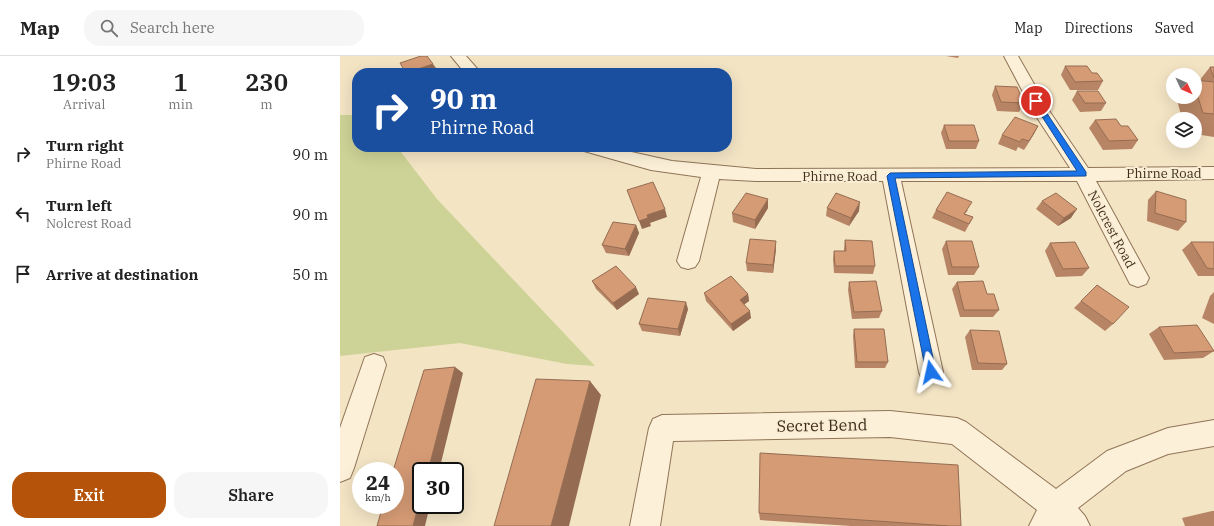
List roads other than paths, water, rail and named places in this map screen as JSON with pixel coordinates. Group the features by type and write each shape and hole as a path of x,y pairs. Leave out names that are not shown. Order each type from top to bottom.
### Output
{"street":[{"path":"458,56 469,68"},
{"name":"Nolcrest Road","path":"1011,56 1042,113 1083,174 1138,278"},
{"name":"Phirne Road","path":"605,152 617,156 680,169 711,173 756,175 890,176 1214,173"},
{"path":"688,261 711,173"},
{"path":"890,176 931,372"},
{"path":"340,468 374,365"},
{"name":"Secret Bend","path":"645,526 662,428 890,424 957,431 1058,520"},
{"path":"1058,520 1117,462 1168,441 1214,433"}]}
